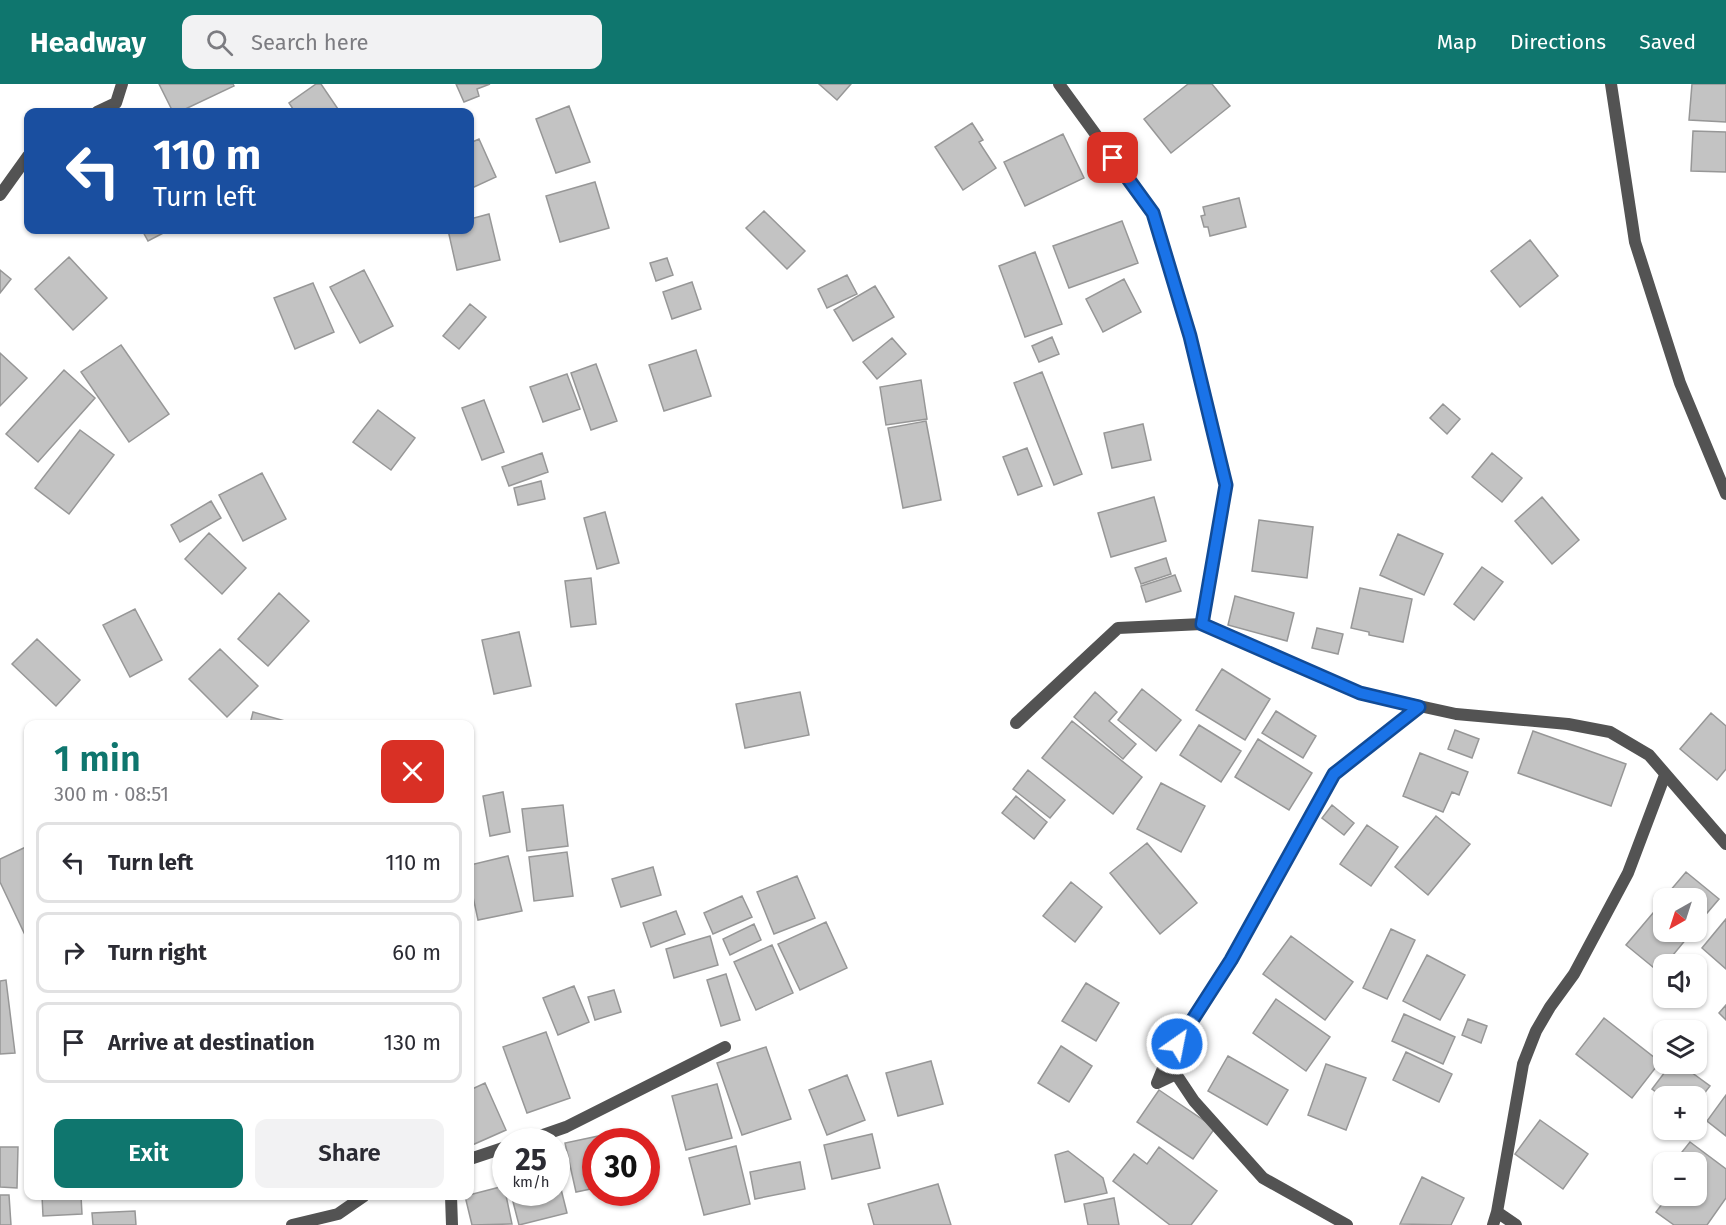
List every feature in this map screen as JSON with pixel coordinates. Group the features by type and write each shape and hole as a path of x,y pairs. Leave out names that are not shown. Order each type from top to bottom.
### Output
{"street":[{"path":"105,108 116,103 122,84"},
{"path":"1059,84 1153,213 1190,336 1226,485 1202,624"},
{"path":"1611,84 1635,242 1680,383 1726,494"},
{"path":"0,195 24,162"},
{"path":"1016,723 1119,628 1202,624 1360,693 1456,714 1568,724 1610,732 1649,755 1726,844"},
{"path":"1347,1225 1263,1178 1194,1101 1176,1074 1157,1083 1166,1061 1231,960 1334,774 1419,707"},
{"path":"1493,1225 1527,1053 1536,1031 1574,974 1628,873 1665,775"},
{"path":"563,1128 725,1047"},
{"path":"474,1158 492,1152"},
{"path":"292,1225 338,1214 358,1200"},
{"path":"451,1200 452,1225"},
{"path":"1497,1212 1516,1225"}],"building":[{"path":"159,84 233,84 234,86 187,108 171,108"},
{"path":"316,84 321,84 337,108 292,108 289,103"},
{"path":"456,84 490,84 477,89 479,96 464,102"},
{"path":"819,84 851,84 837,100"},
{"path":"1188,84 1212,84 1230,106 1171,153 1144,119"},
{"path":"1692,84 1726,84 1726,122 1689,120"},
{"path":"569,106 590,162 556,173 536,119"},
{"path":"972,123 983,140 979,142 996,168 963,190 935,147"},
{"path":"1693,131 1726,132 1726,172 1691,171"},
{"path":"1063,134 1084,178 1025,206 1004,162"},
{"path":"479,139 496,177 474,187 474,141"},
{"path":"595,182 609,228 560,242 546,196"},
{"path":"1239,198 1246,227 1210,236 1208,227 1204,227 1201,216 1205,215 1203,207"},
{"path":"764,211 805,251 787,269 746,228"},
{"path":"489,214 500,260 457,270 449,234 474,234 474,218"},
{"path":"1122,221 1138,263 1069,288 1053,246"},
{"path":"144,234 161,234 148,241"},
{"path":"1530,240 1558,276 1520,307 1491,271"},
{"path":"1035,252 1062,324 1025,337 999,266"},
{"path":"69,257 107,298 73,330 35,289"},
{"path":"667,258 673,275 656,281 650,263"},
{"path":"0,270 11,279 0,293"},
{"path":"364,270 393,326 360,343 330,287"},
{"path":"847,275 857,294 827,308 818,289"},
{"path":"1124,279 1141,312 1103,332 1086,299"},
{"path":"692,282 701,309 672,319 663,292"},
{"path":"313,283 334,332 295,349 274,298"},
{"path":"875,286 894,317 853,341 834,310"},
{"path":"470,304 486,317 459,349 443,336"},
{"path":"1052,337 1059,354 1039,362 1032,346"},
{"path":"892,338 906,354 877,379 863,362"},
{"path":"121,345 169,414 129,442 81,372"},
{"path":"696,350 711,396 664,411 649,365"},
{"path":"0,353 27,378 0,406"},
{"path":"596,364 617,421 591,430 571,373"},
{"path":"64,370 95,398 38,462 6,434"},
{"path":"1042,372 1082,474 1054,485 1014,383"},
{"path":"567,374 580,409 543,422 530,387"},
{"path":"921,380 927,419 886,425 880,387"},
{"path":"484,400 504,452 482,460 462,408"},
{"path":"1443,404 1460,419 1447,434 1430,418"},
{"path":"378,410 415,438 391,470 353,442"},
{"path":"926,421 941,500 903,508 888,428"},
{"path":"1143,424 1151,460 1112,468 1104,433"},
{"path":"80,430 114,455 69,514 35,488"},
{"path":"1027,448 1042,486 1018,495 1003,457"},
{"path":"542,453 548,472 509,486 502,467"},
{"path":"1492,453 1522,478 1502,502 1472,477"},
{"path":"262,473 286,519 243,541 219,495"},
{"path":"541,481 545,499 518,505 514,488"},
{"path":"1154,497 1166,541 1111,557 1098,513"},
{"path":"1542,497 1579,540 1552,564 1515,521"},
{"path":"211,501 221,518 180,542 171,525"},
{"path":"605,512 619,563 597,569 584,518"},
{"path":"1259,520 1313,527 1307,578 1252,571"},
{"path":"209,533 246,568 222,594 185,559"},
{"path":"1398,534 1443,554 1424,595 1380,575"},
{"path":"1166,558 1171,574 1141,584 1135,568"},
{"path":"1482,567 1503,582 1474,620 1454,604"},
{"path":"1175,575 1181,591 1146,602 1141,586"},
{"path":"591,578 596,624 571,627 565,581"},
{"path":"1360,588 1412,599 1403,642 1369,635 1369,632 1351,628"},
{"path":"279,593 309,621 268,666 238,639"},
{"path":"1235,596 1294,613 1287,641 1228,625"},
{"path":"135,609 162,660 130,677 103,625"},
{"path":"1317,628 1343,634 1338,654 1312,648"},
{"path":"519,632 531,686 494,694 482,640"},
{"path":"37,639 80,680 56,706 12,664"},
{"path":"220,649 258,686 227,717 189,679"},
{"path":"1222,669 1270,699 1245,740 1196,710"},
{"path":"1142,689 1181,720 1156,751 1118,720"},
{"path":"800,692 809,735 745,748 736,704"},
{"path":"1095,692 1117,712 1109,721 1136,744 1123,759 1074,717"},
{"path":"1276,711 1316,736 1303,758 1262,733"},
{"path":"253,712 281,720 251,720"},
{"path":"1711,713 1726,726 1726,769 1717,780 1680,749"},
{"path":"1072,721 1142,777 1113,814 1042,758"},
{"path":"1199,725 1241,751 1221,782 1180,755"},
{"path":"1455,730 1479,739 1472,758 1448,749"},
{"path":"1533,731 1626,764 1611,806 1518,773"},
{"path":"1258,739 1312,773 1289,810 1235,777"},
{"path":"1420,753 1468,772 1459,795 1452,792 1443,812 1403,796"},
{"path":"1028,770 1065,800 1050,818 1013,789"},
{"path":"1161,783 1205,806 1181,852 1137,829"},
{"path":"503,792 510,832 490,836 483,796"},
{"path":"1016,796 1047,822 1034,839 1002,813"},
{"path":"563,805 568,846 527,851 522,809"},
{"path":"1332,805 1354,823 1344,835 1322,818"},
{"path":"1436,816 1470,844 1428,895 1395,867"},
{"path":"1367,825 1398,847 1371,886 1340,864"},
{"path":"1147,843 1197,903 1160,934 1110,873"},
{"path":"24,848 24,933 0,882 0,859"},
{"path":"567,852 573,896 534,901 529,857"},
{"path":"508,856 522,911 478,920 474,902 474,864"},
{"path":"653,867 661,895 621,907 612,879"},
{"path":"1686,872 1706,888 1672,888"},
{"path":"797,876 815,918 774,934 757,892"},
{"path":"1071,882 1102,907 1075,942 1043,916"},
{"path":"1707,889 1719,899 1707,913"},
{"path":"742,896 752,917 713,934 704,913"},
{"path":"676,911 685,934 651,947 643,923"},
{"path":"1653,913 1653,942 1684,942 1674,954 1653,954 1653,967 1626,945"},
{"path":"1726,919 1726,969 1702,948"},
{"path":"826,922 847,968 800,990 778,944"},
{"path":"754,924 761,940 730,955 723,939"},
{"path":"1391,929 1415,940 1387,999 1363,988"},
{"path":"710,936 718,965 674,978 666,949"},
{"path":"1291,936 1353,982 1325,1020 1263,974"},
{"path":"772,945 793,993 756,1010 734,962"},
{"path":"1427,955 1465,975 1440,1020 1403,1001"},
{"path":"726,974 740,1020 721,1026 707,980"},
{"path":"6,980 15,1053 0,1054 0,981"},
{"path":"1086,983 1119,1003 1096,1041 1062,1021"},
{"path":"574,986 589,1022 558,1035 543,998"},
{"path":"614,990 621,1012 595,1020 588,997"},
{"path":"1276,999 1330,1037 1306,1071 1253,1033"},
{"path":"1726,1005 1726,1020 1719,1013"},
{"path":"1404,1014 1455,1037 1443,1064 1392,1041"},
{"path":"1604,1018 1653,1056 1653,1071 1632,1098 1576,1054"},
{"path":"1468,1019 1487,1026 1481,1043 1462,1035"},
{"path":"546,1032 570,1098 527,1113 503,1047"},
{"path":"1061,1046 1092,1066 1069,1102 1038,1083"},
{"path":"766,1047 791,1119 742,1135 717,1063"},
{"path":"1406,1052 1452,1074 1439,1102 1393,1080"},
{"path":"1228,1056 1288,1090 1267,1125 1208,1091"},
{"path":"931,1061 943,1104 898,1116 886,1073"},
{"path":"1326,1064 1366,1078 1346,1130 1308,1115"},
{"path":"1663,1074 1694,1074 1710,1086 1707,1090 1707,1086 1654,1086"},
{"path":"847,1075 865,1120 827,1135 809,1090"},
{"path":"485,1083 505,1128 492,1128 492,1136 474,1144 474,1088"},
{"path":"717,1084 732,1138 686,1150 672,1096"},
{"path":"1159,1090 1215,1128 1193,1159 1137,1122"},
{"path":"1726,1095 1726,1136 1707,1121"},
{"path":"1540,1120 1588,1154 1563,1189 1515,1154"},
{"path":"872,1134 880,1168 832,1179 824,1145"},
{"path":"582,1139 582,1191 576,1192 570,1165 570,1142"},
{"path":"1690,1142 1703,1152 1682,1152"},
{"path":"736,1146 750,1204 704,1215 689,1158"},
{"path":"0,1147 18,1147 17,1188 0,1187"},
{"path":"1159,1147 1217,1191 1191,1225 1170,1225 1113,1181 1134,1154 1147,1164"},
{"path":"1068,1151 1103,1178 1107,1193 1065,1202 1055,1155"},
{"path":"1707,1155 1726,1169 1726,1198 1707,1225 1674,1225 1656,1212 1660,1206 1707,1206"},
{"path":"800,1162 805,1189 755,1199 750,1172"},
{"path":"1422,1177 1464,1198 1451,1225 1400,1224"},
{"path":"938,1184 951,1225 874,1225 868,1204"},
{"path":"492,1189 492,1206 508,1206 512,1224 472,1225 466,1200 474,1200 474,1194"},
{"path":"0,1195 9,1195 11,1225 0,1225"},
{"path":"1114,1198 1119,1225 1088,1225 1084,1204"},
{"path":"42,1200 81,1200 82,1214 43,1216"},
{"path":"514,1206 565,1206 567,1213 519,1225"},
{"path":"135,1211 136,1225 93,1225 92,1213"}],"route":[{"path":"1113,158 1153,213 1190,336 1226,485 1202,624 1360,693 1419,707 1334,774 1231,960 1177,1044"}]}
